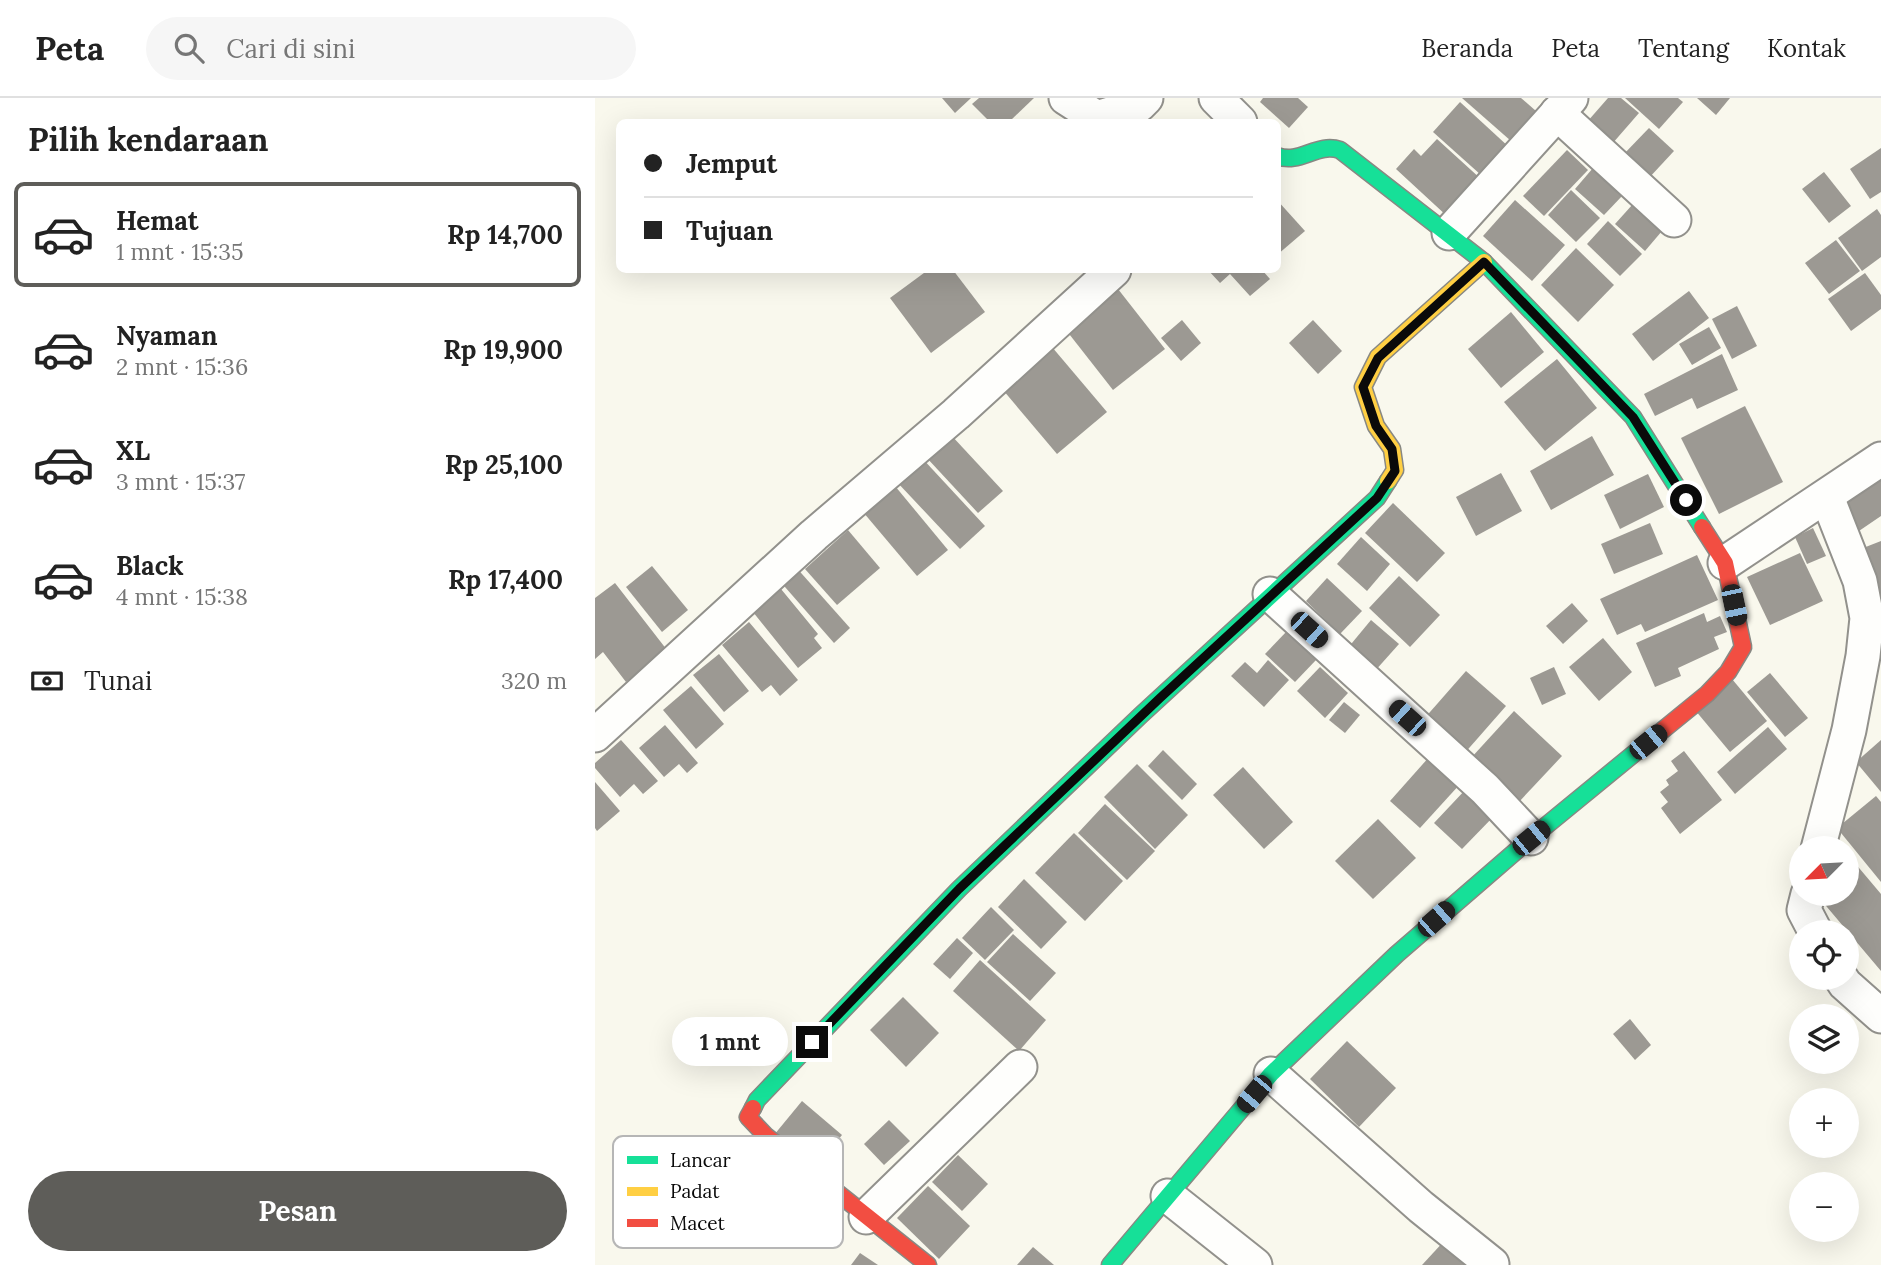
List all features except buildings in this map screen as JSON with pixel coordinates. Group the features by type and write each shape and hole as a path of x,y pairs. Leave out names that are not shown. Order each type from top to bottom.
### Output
{"street":[{"path":"1066,98 1097,118 1139,105 1146,98"},
{"path":"1216,98 1237,119"},
{"path":"1449,233 1564,105 1674,220"},
{"path":"1110,1265 1271,1074 1397,954 1531,838 1707,694 1728,672 1743,647 1725,563 1633,417 1484,262 1339,148 1326,147 1291,160 1281,159"},
{"path":"766,1136 748,1116 757,1100 959,889 1270,594 1377,498 1395,471 1392,449 1376,426 1363,387 1378,358 1484,262"},
{"path":"595,736 814,535 956,414 1111,273"},
{"path":"1725,563 1881,459"},
{"path":"1821,836 1849,730 1867,618 1860,581 1827,497"},
{"path":"1270,594 1485,789 1531,838"},
{"path":"1852,990 1881,1016"},
{"path":"866,1217 1020,1067"},
{"path":"1271,1074 1421,1207 1492,1264"},
{"path":"1168,1196 1255,1265"},
{"path":"843,1198 928,1265"}],"traffic: fast":[{"path":"1281,157 1293,158 1332,148 1340,150 1484,262 1633,417 1702,527"},
{"path":"753,1108 757,1100 959,889 1141,715 1377,498 1388,481"},
{"path":"1110,1265 1271,1074 1397,954 1531,838 1642,747"}],"traffic: slow":[{"path":"1388,481 1395,470 1392,449 1376,426 1363,387 1378,357 1484,262"}],"traffic: jam":[{"path":"1642,747 1707,694 1728,672 1743,647 1725,563 1702,527"},
{"path":"753,1108 748,1117 766,1136"},
{"path":"843,1197 928,1265"}],"route":[{"path":"812,1042 959,889 1270,594 1377,498 1395,471 1392,449 1376,426 1363,387 1378,358 1484,262 1633,417 1686,500"}]}
